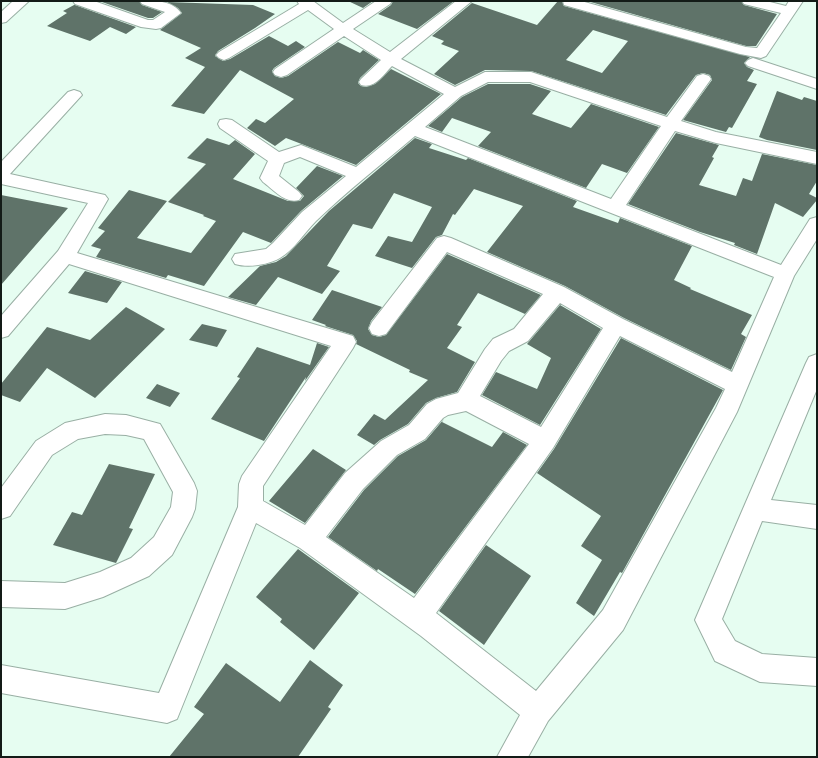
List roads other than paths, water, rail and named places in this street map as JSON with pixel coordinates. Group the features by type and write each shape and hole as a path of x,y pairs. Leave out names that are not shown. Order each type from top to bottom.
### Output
{"street":[{"path":"1,19 22,1"},
{"path":"80,1 146,24 156,25 174,13 169,8 147,1"},
{"path":"104,9 116,1"},
{"path":"280,72 385,1"},
{"path":"367,82 391,60 465,1"},
{"path":"570,1 569,2 760,53 793,6 750,1"},
{"path":"224,55 306,2 391,60 417,75 455,93"},
{"path":"753,63 817,84"},
{"path":"242,259 257,258 272,254 280,248 309,217 455,93 485,77 531,77 670,124 717,138 776,148 817,158"},
{"path":"614,208 670,124 703,79"},
{"path":"1,173 74,95"},
{"path":"226,124 277,159"},
{"path":"414,129 785,274"},
{"path":"277,159 302,152 359,175"},
{"path":"277,159 269,178 293,196"},
{"path":"1,178 99,199 65,256 8,311 1,330"},
{"path":"512,757 538,711 612,620 726,412 785,274 816,228"},
{"path":"379,328 444,243 557,292 616,325 738,385"},
{"path":"1,679 167,709 250,506 251,484 345,342 65,256"},
{"path":"309,540 354,481 389,448 417,432 435,411 444,406 462,403 466,400 493,355 501,345 521,335 557,292"},
{"path":"417,617 545,441 616,325"},
{"path":"817,363 809,403 756,509 708,620 725,651 760,668 817,672"},
{"path":"466,400 545,441"},
{"path":"1,594 65,596 103,584 140,567 163,546 183,509 185,491 152,431 126,425 105,424 73,430 44,448 5,495"},
{"path":"250,506 309,540 417,617 538,711"},
{"path":"756,509 817,517"}]}
